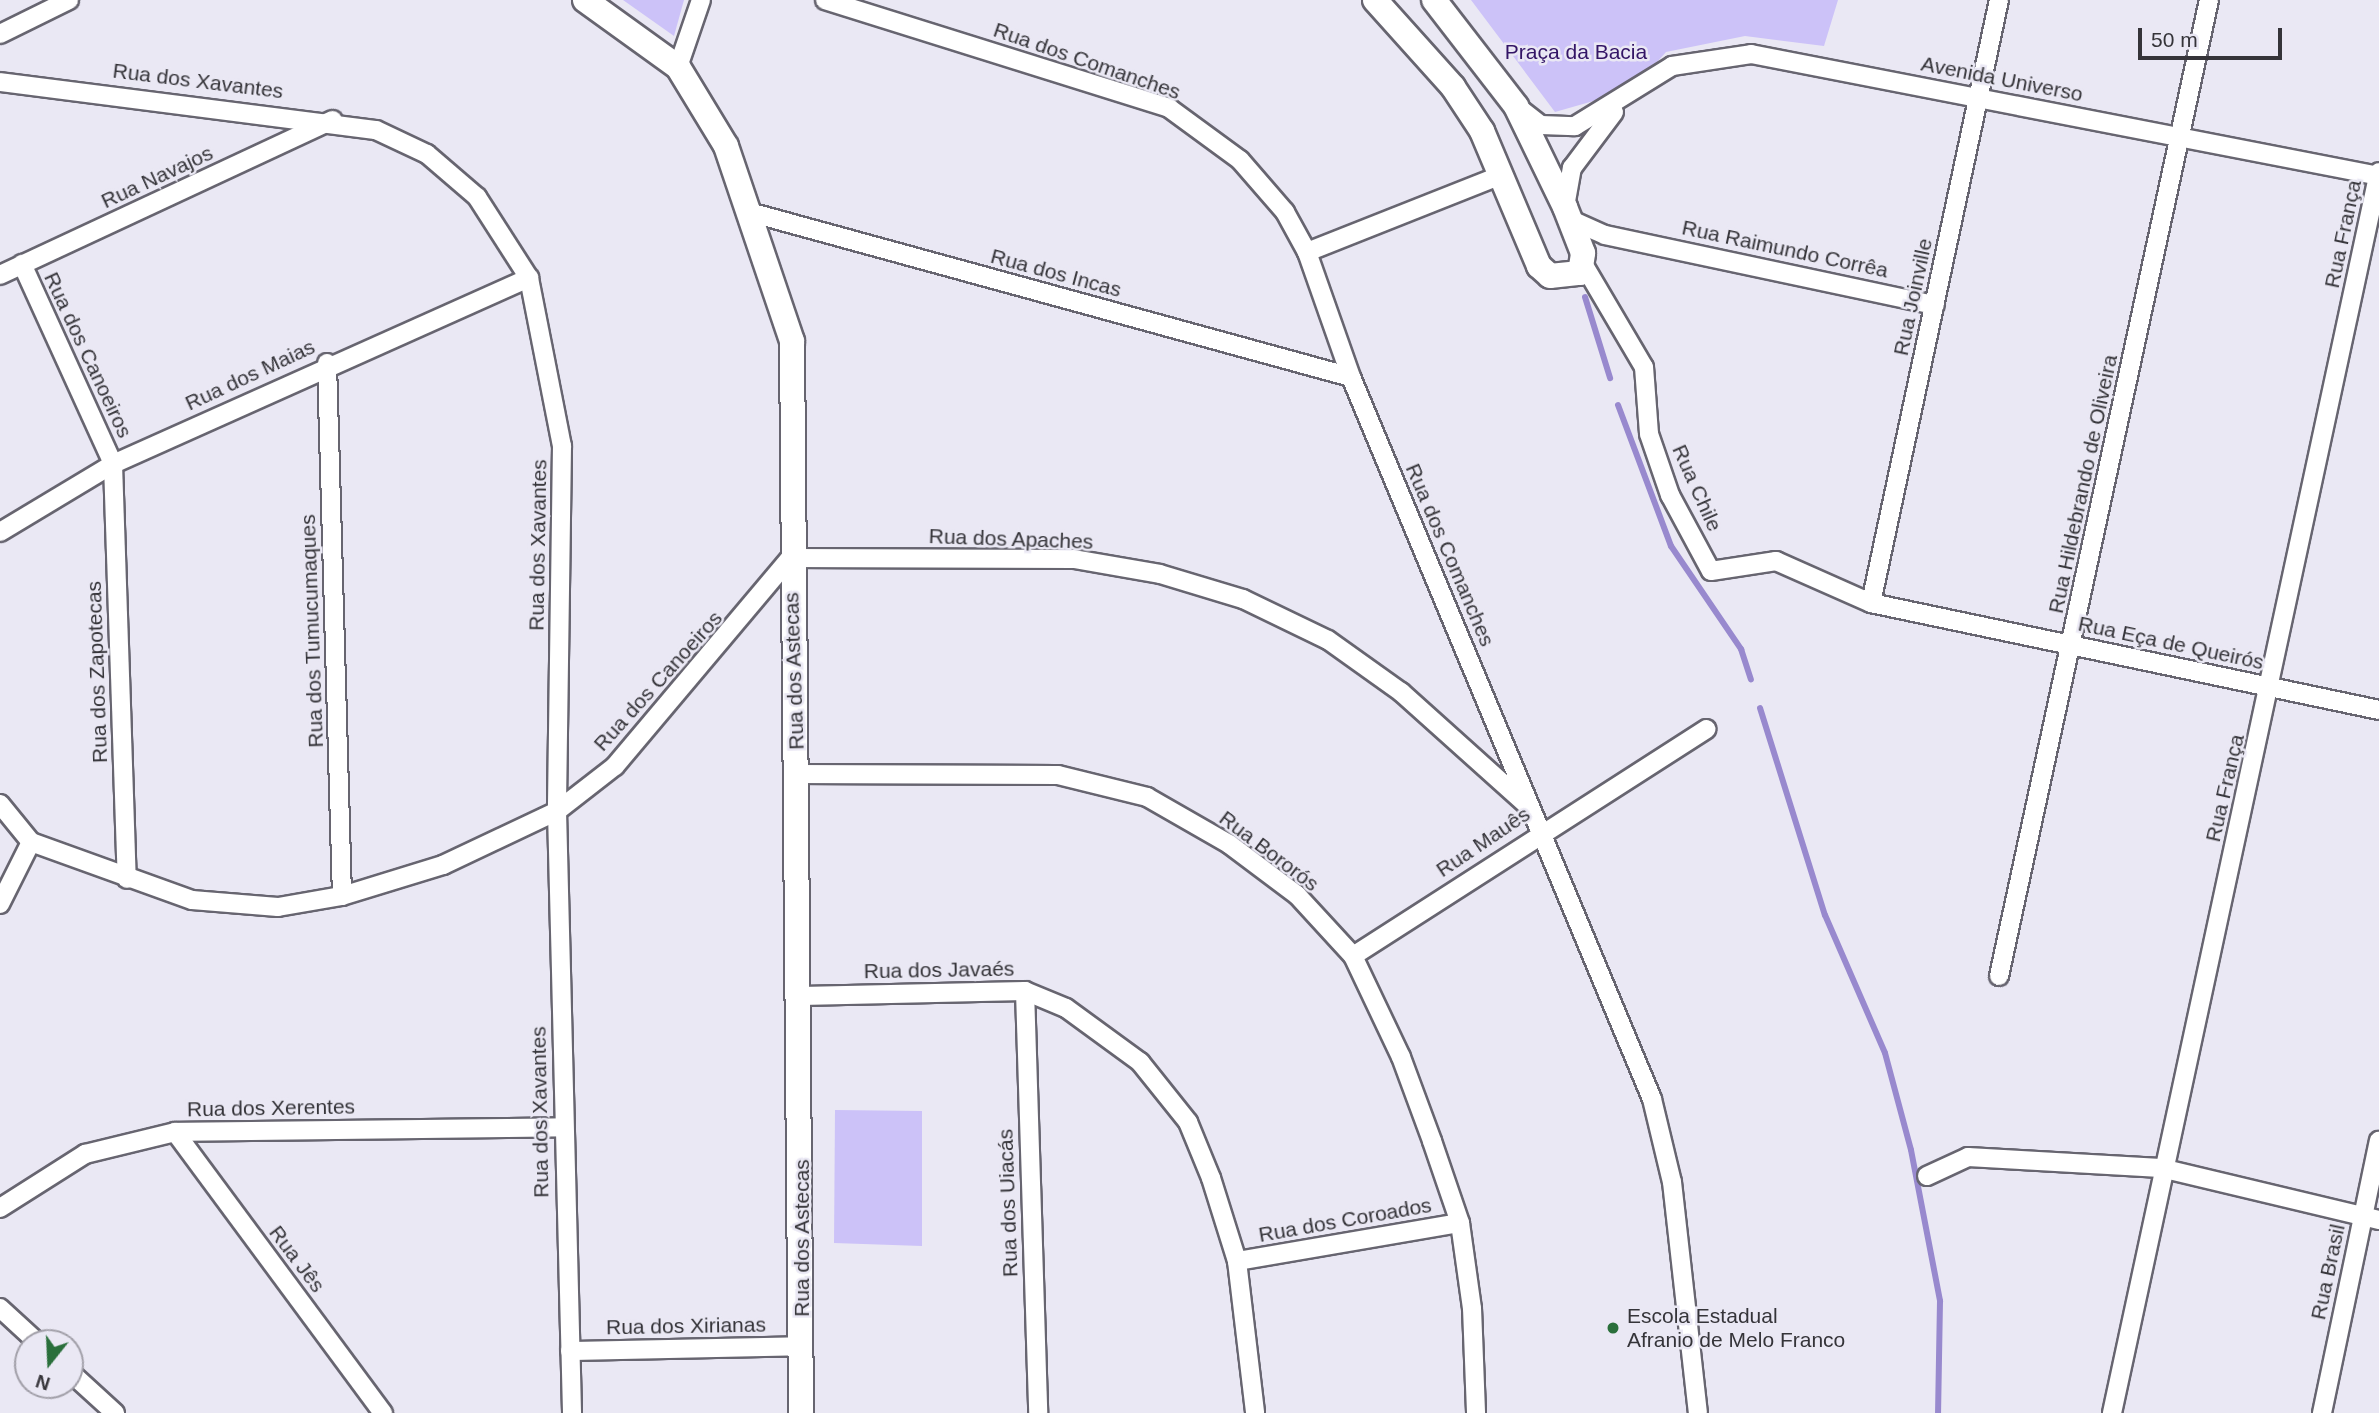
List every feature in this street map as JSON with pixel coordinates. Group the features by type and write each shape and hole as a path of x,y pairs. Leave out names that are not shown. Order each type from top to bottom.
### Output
{"street":[{"path":"0,34 69,0"},
{"name":"Rua dos Astecas","path":"585,0 678,67 726,146 792,341 790,558 802,996 801,1413"},
{"path":"678,67 701,0"},
{"name":"Rua dos Comanches","path":"825,0 1169,108 1240,160 1285,212 1307,252 1351,377 1652,1099 1672,1182 1698,1413"},
{"path":"1375,0 1453,87 1501,176 1539,266 1560,276 1584,260 1567,213 1516,106 1434,0"},
{"name":"Rua Joinville","path":"1871,603 1999,0"},
{"name":"Rua Hildebrando de Oliveira","path":"1999,976 2182,137 2209,0"},
{"name":"Avenida Universo","path":"1626,99 1672,66 1751,54 2379,175"},
{"name":"Rua dos Xavantes","path":"0,82 334,120 427,154 477,197 529,278 562,446 557,811 562,1127 572,1413"},
{"path":"1516,106 1541,125 1562,127 1626,99"},
{"path":"1567,213 1572,168 1626,99"},
{"name":"Rua Navajos","path":"0,275 334,120"},
{"name":"Rua França","path":"2112,1413 2161,1168 2272,687 2379,175"},
{"path":"1307,252 1501,176"},
{"name":"Rua dos Incas","path":"749,212 1351,377"},
{"name":"Rua Raimundo Corrêa","path":"1567,213 1625,240 1935,305"},
{"name":"Rua Raimundo Corrêa","path":"1584,260 1625,240"},
{"name":"Rua Chile","path":"1584,260 1644,367 1649,434 1670,495 1711,571 1776,561 1871,603"},
{"name":"Rua dos Canoeiros","path":"22,264 113,464"},
{"name":"Rua dos Maias","path":"0,532 113,464 327,363 529,278"},
{"name":"Rua dos Tumucumaques","path":"327,363 342,896"},
{"name":"Rua dos Zapotecas","path":"113,464 127,879"},
{"name":"Rua dos Canoeiros","path":"0,804 31,842 127,879 192,900 278,907 342,896 443,865 557,811 615,765 790,558"},
{"name":"Rua dos Apaches","path":"790,558 1074,559 1160,574 1243,598 1328,640 1401,692 1532,809"},
{"name":"Rua Eça de Queirós","path":"1871,603 2379,710"},
{"name":"Rua Mauês","path":"1353,956 1541,831 1706,729"},
{"name":"Rua Bororós","path":"796,774 1058,775 1147,797 1229,844 1297,894 1353,956 1401,1057 1460,1223 1472,1308 1476,1413"},
{"path":"0,904 31,842"},
{"name":"Rua dos Javaés","path":"802,996 1024,991 1066,1008 1140,1062 1188,1122 1237,1261 1255,1413"},
{"name":"Rua dos Uiacás","path":"1024,991 1038,1413"},
{"name":"Rua dos Xerentes","path":"0,1208 85,1154 175,1132 562,1127"},
{"name":"Rua Jês","path":"175,1132 383,1413"},
{"name":"Rua Brasil","path":"2325,1412 2371,1218 2379,1141"},
{"path":"1927,1176 1968,1157 2161,1168 2371,1218"},
{"name":"Rua dos Coroados","path":"1237,1261 1460,1223"},
{"path":"0,1308 23,1329"},
{"name":"Rua dos Xirianas","path":"570,1350 803,1346"},
{"path":"84,1385 115,1413"}],"green space":[{"path":"623,0 684,0 674,36"},
{"name":"Praça da Bacia","path":"1471,0 1838,0 1824,46 1745,36 1666,52 1632,90 1555,112"},
{"path":"835,1110 922,1111 922,1246 834,1243"}],"waterway":[{"path":"1585,297 1610,378"},
{"path":"1618,405 1671,546 1741,649 1751,679"},
{"path":"1760,708 1825,915 1885,1053 1911,1150 1940,1301 1938,1413"}],"place":[{"name":"Escola Estadual Afranio de Melo Franco","path":"1613,1328"}]}
